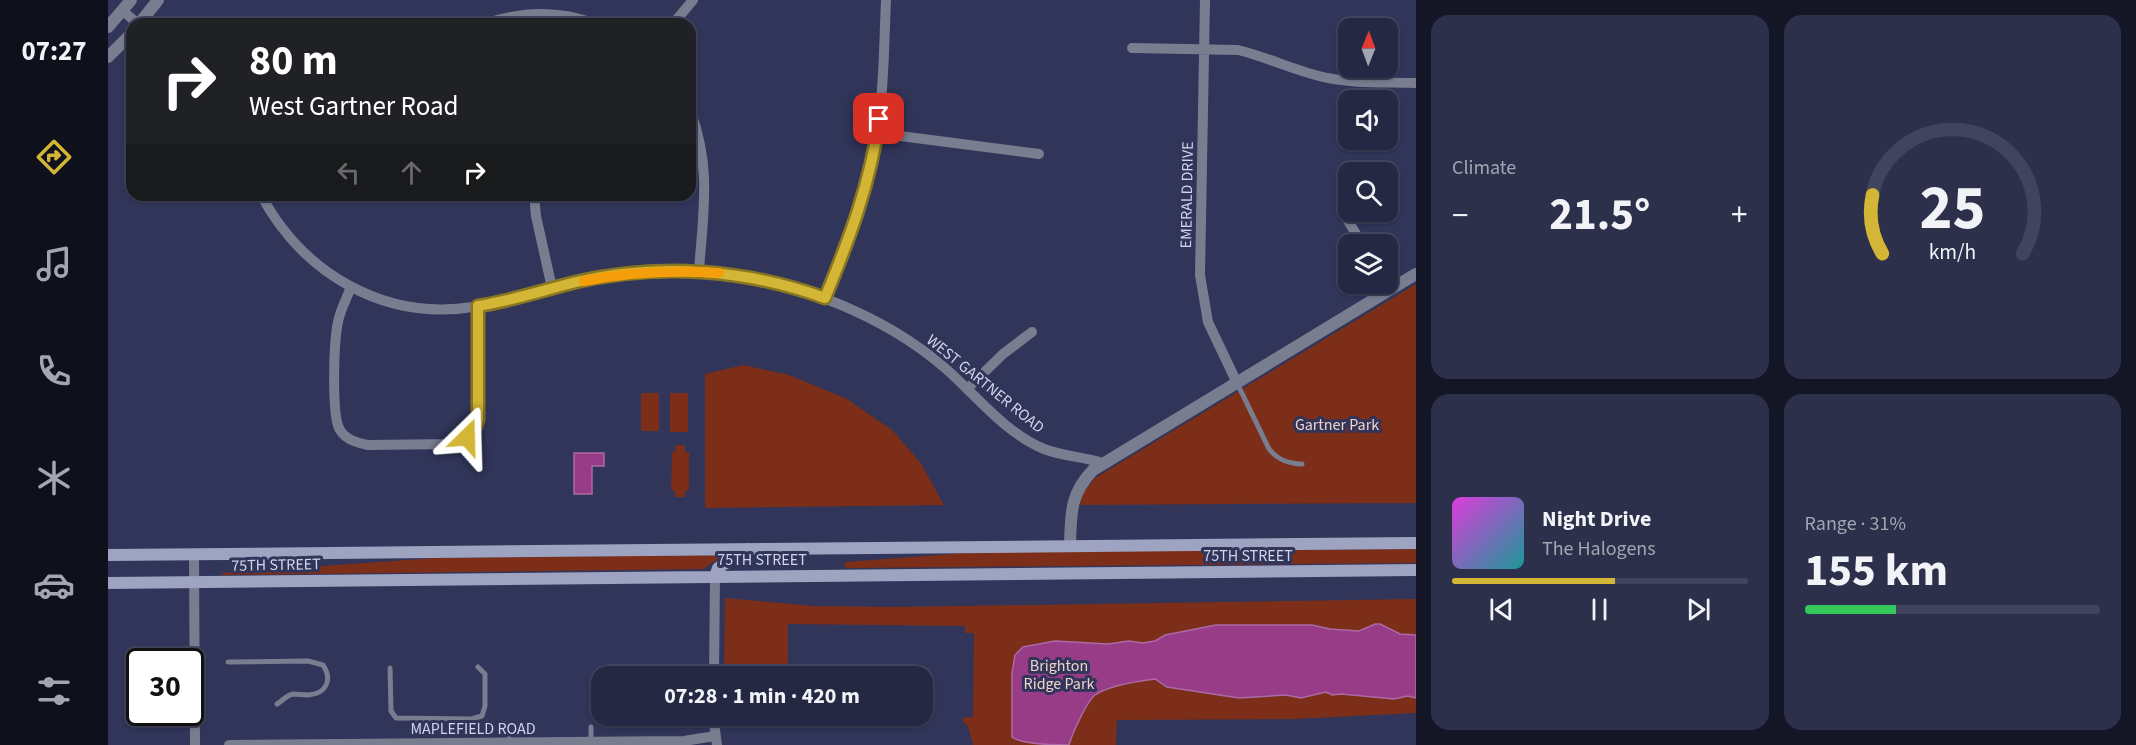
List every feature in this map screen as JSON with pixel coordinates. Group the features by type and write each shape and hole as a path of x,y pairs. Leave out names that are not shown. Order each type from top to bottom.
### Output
{"main road":[{"name":"75TH STREET","path":"108,555 1416,543"},
{"path":"715,576 718,568 749,549"},
{"name":"75TH STREET","path":"108,583 1416,570"}],"street":[{"path":"108,27 131,0"},
{"path":"144,18 158,0"},
{"path":"678,18 693,0"},
{"path":"825,298 860,208 877,133 883,77 886,0"},
{"name":"EMERALD DRIVE","path":"1205,0 1201,289 1208,322 1237,383"},
{"path":"123,11 132,18"},
{"path":"509,18 544,14 571,18"},
{"path":"108,57 126,39"},
{"path":"1132,48 1238,50 1300,71 1339,80 1416,83"},
{"path":"696,124 705,172 699,271"},
{"path":"877,133 1039,154"},
{"name":"WEST GARTNER ROAD","path":"265,201 282,230 300,250 327,272 351,287 385,300 418,308 454,309 478,306 616,275 660,271 699,271 764,280 825,298 872,319 918,348 944,367 996,416 1032,443 1056,453 1103,463"},
{"path":"535,201 552,288"},
{"path":"1398,282 1416,274"},
{"path":"351,287 338,320 335,339 336,412 340,430 346,437 368,445 452,444 472,432 478,420 478,306"},
{"path":"1070,545 1071,512 1075,494 1085,478 1103,463 1237,383 1376,294"},
{"path":"967,389 1003,354 1032,332"},
{"path":"194,554 194,648"},
{"path":"714,666 715,576"},
{"path":"194,726 195,745"},
{"path":"714,726 716,741"},
{"name":"MAPLEFIELD ROAD","path":"229,745 716,741"}],"lane":[{"path":"1237,383 1269,449 1283,460 1292,464 1302,464"},
{"path":"228,662 308,661 323,665 327,675 327,685 324,689 319,693 308,695 291,694 277,704"},
{"path":"390,668 391,711 396,718 471,719 482,716 485,706 485,674 478,667"},
{"path":"509,726 509,743"},
{"path":"591,727 591,742"}],"green space":[{"name":"Gartner Park","path":"1416,284 1416,503 1080,505 1083,493 1095,478"},
{"path":"743,365 789,375 847,399 892,430 920,462 944,505 705,508 705,374"},
{"path":"641,393 659,393 659,431 641,431"},
{"path":"670,393 688,393 688,432 670,432"},
{"path":"676,445 685,445 685,452 689,452 689,490 685,491 685,497 675,497 675,491 671,490 672,452 675,452"},
{"path":"1416,549 1416,563 845,568 845,562 979,552"},
{"path":"721,555 720,559 704,569 224,575 221,573 436,558"},
{"name":"Brighton Ridge Park","path":"725,598 813,606 896,607 1416,599 1416,713 1295,719 1117,720 1116,745 973,745 968,727 962,720 966,717 973,717 974,633 965,633 965,626 788,624 788,666 724,666"}],"shaded area":[{"path":"574,453 604,453 604,466 592,466 592,494 574,494"},
{"path":"1380,624 1400,634 1416,635 1416,698 1332,695 1326,692 1301,698 1286,695 1239,698 1167,687 1155,679 1115,687 1095,695 1076,726 1069,745 1031,743 1012,737 1012,673 1015,655 1023,647 1055,641 1143,643 1155,641 1165,635 1216,625 1312,625 1359,631"}],"slow traffic":[{"path":"584,281 660,271 719,273"}],"route":[{"path":"467,437 478,420 478,306 577,282 616,275 660,271 699,271 748,277 825,298 860,208 879,119"}]}
